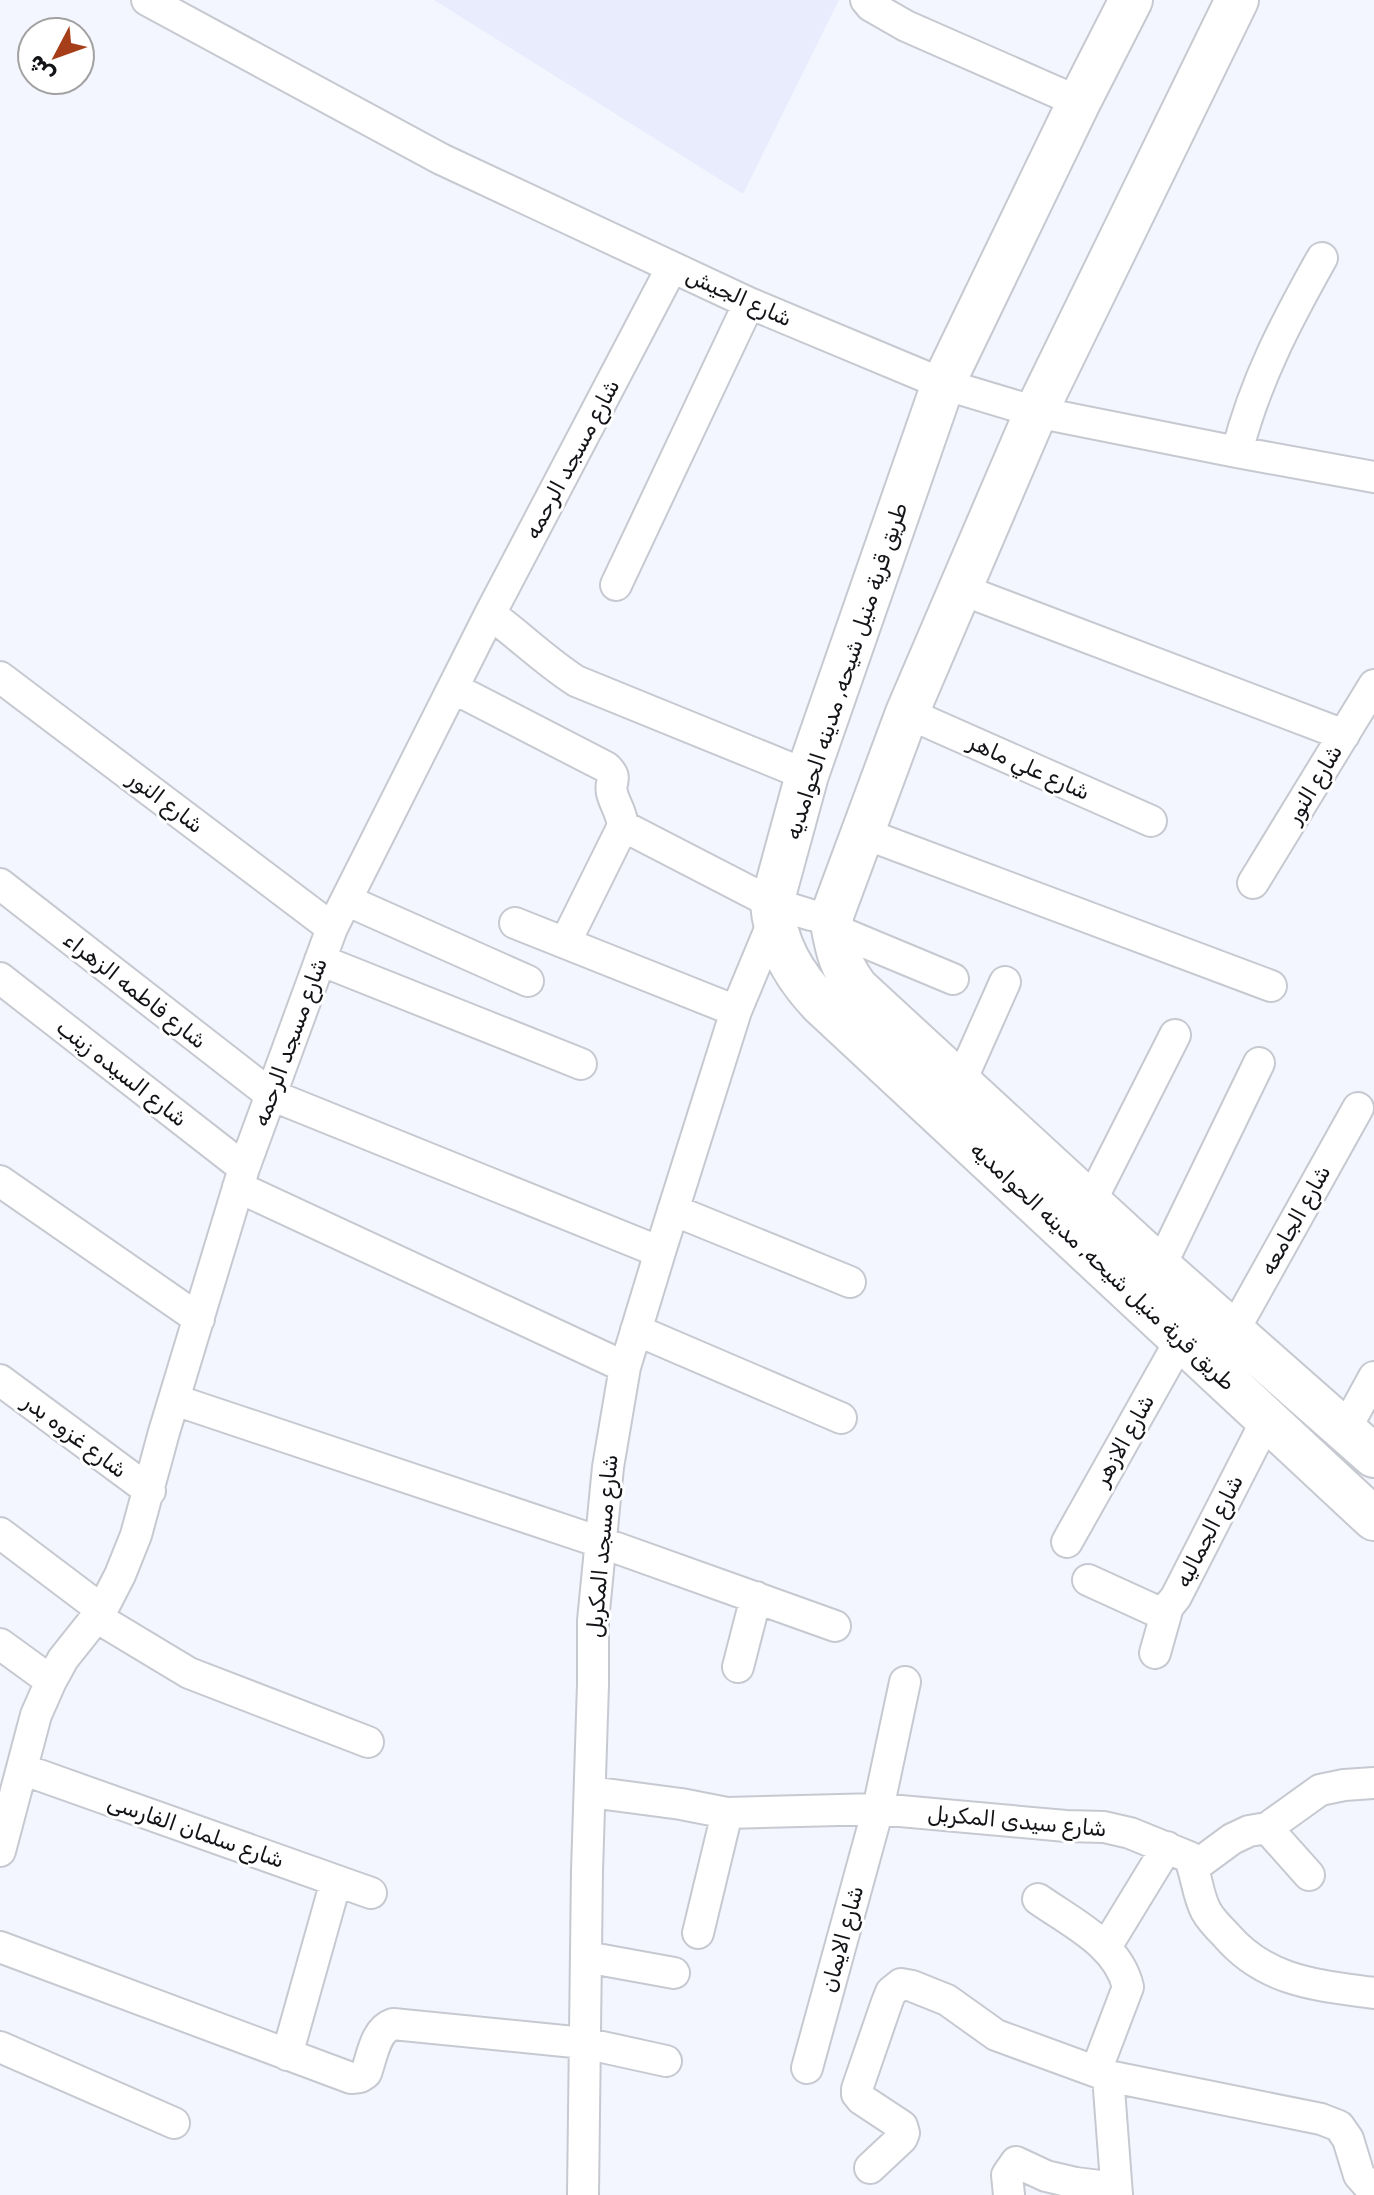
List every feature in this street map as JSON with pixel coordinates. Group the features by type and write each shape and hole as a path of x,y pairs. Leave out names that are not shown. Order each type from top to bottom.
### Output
{"main road":[{"name":"طريق قرية منيل شيحه, مدينه الحوامديه","path":"1131,0 943,384 807,775 802,916 787,960 802,984 1374,1519"},
{"path":"802,916 863,833 907,713 1036,412 1237,0"},
{"name":"طريق قرية منيل شيحه, مدينه الحوامديه","path":"802,916 836,951 844,971 857,988 1160,1267 1360,1443"}],"street":[{"name":"شارع الجيش","path":"147,0 441,159 749,303 943,384 1036,412 1374,477"},
{"path":"866,0 906,26 1079,102"},
{"path":"1237,452 1247,412 1266,363 1322,258"},
{"name":"شارع مسجد الرحمه","path":"0,1851 36,1715 63,1659 99,1614 120,1575 136,1535 241,1177 332,928 490,614 672,267"},
{"path":"616,585 749,303"},
{"path":"960,589 1344,735"},
{"path":"490,614 551,665 576,681 807,775"},
{"name":"شارع النور","path":"0,677 332,928"},
{"name":"شارع النور","path":"1253,883 1374,685"},
{"path":"453,688 612,772 612,795 620,808 623,826 565,943"},
{"name":"شارع علي ماهر","path":"907,713 1151,821"},
{"path":"623,826 802,916 953,979"},
{"path":"863,833 1271,986"},
{"name":"شارع فاطمه الزهراء","path":"0,884 271,1095 660,1252"},
{"path":"346,900 528,981"},
{"name":"شارع مسجد المكربل","path":"583,2195 593,1621 608,1467 625,1367 736,1011 802,916"},
{"path":"515,923 736,1011"},
{"path":"320,960 581,1064"},
{"name":"شارع السيده زينب","path":"0,978 241,1177 625,1367"},
{"path":"960,1083 1005,982"},
{"path":"1090,1203 1175,1035"},
{"path":"1160,1267 1259,1063"},
{"name":"شارع الجامعه","path":"1233,1332 1358,1108"},
{"path":"0,1181 199,1319"},
{"path":"673,1210 850,1282"},
{"path":"636,1330 841,1418"},
{"name":"شارع الازهر","path":"1067,1542 1181,1339"},
{"path":"1360,1443 1374,1377"},
{"name":"شارع غزوه بدر","path":"0,1380 150,1491"},
{"path":"175,1400 600,1542 835,1626"},
{"name":"شارع الجماليه","path":"1088,1580 1156,1611 1168,1607 1176,1597 1267,1419"},
{"path":"0,1533 99,1614 189,1673 368,1742"},
{"path":"738,1667 756,1597"},
{"path":"1155,1653 1168,1607"},
{"path":"0,1644 51,1681"},
{"name":"شارع الايمان","path":"807,2068 878,1809 905,1682"},
{"name":"شارع سلمان الفارسى","path":"22,1769 371,1893"},
{"path":"1374,1783 1320,1790 1267,1828 1249,1831 1232,1839 1194,1867 1198,1892 1208,1915 1241,1952 1261,1966 1300,1981 1374,1993"},
{"name":"شارع سيدى المكربل","path":"590,1792 727,1813 878,1809 1104,1827 1167,1847 1189,1857 1194,1867"},
{"path":"698,1933 727,1813"},
{"path":"1267,1828 1309,1875"},
{"path":"1106,1947 1167,1847"},
{"path":"287,2055 336,1881"},
{"path":"1009,2195 1007,2175 1016,2162 1046,2176 1117,2192 1102,2074 1128,1987 1125,1974 1106,1947 1038,1899"},
{"path":"0,1947 351,2078 366,2073 379,2035 393,2024 584,2043 666,2061"},
{"path":"586,1957 674,1973"},
{"path":"870,2168 904,2133 902,2126 857,2094 887,2002 891,1992 901,1984 947,2000 996,2035 1102,2074 1321,2119 1339,2126 1348,2139 1359,2175 1374,2192"},
{"path":"0,2047 174,2123"}],"shaded area":[{"path":"434,0 839,0 743,194"}]}
